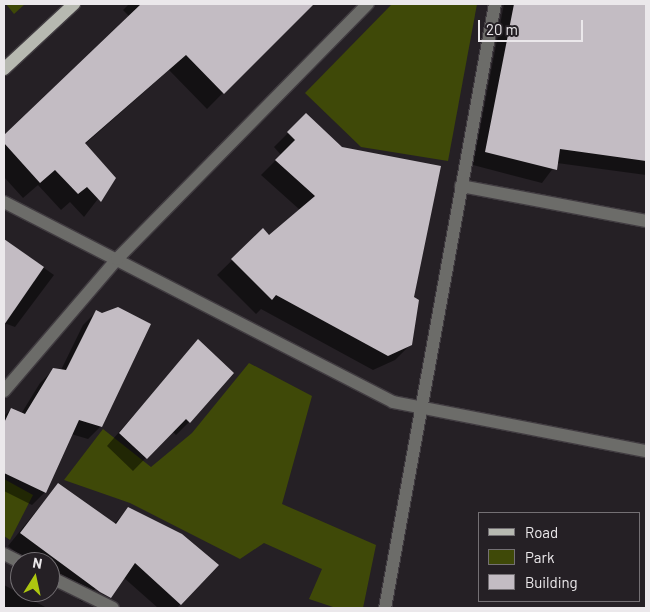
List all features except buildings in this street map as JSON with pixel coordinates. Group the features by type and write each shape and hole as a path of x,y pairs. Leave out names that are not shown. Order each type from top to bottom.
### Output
{"main road":[{"path":"4,69 74,4"}],"street":[{"path":"4,391 117,259 368,4"},
{"path":"385,608 419,409 495,4"},
{"path":"461,186 646,221"},
{"path":"4,202 393,402 419,409 646,451"},
{"path":"60,582 113,608"}],"green space":[{"path":"6,4 25,4 14,14"},
{"path":"392,4 477,4 448,161 361,147 305,93"},
{"path":"249,363 312,396 282,504 376,545 363,608 336,608 309,599 322,569 264,543 240,559 130,503 64,480 103,429 151,467 192,433"},
{"path":"4,479 33,495 10,540 4,536"}]}
